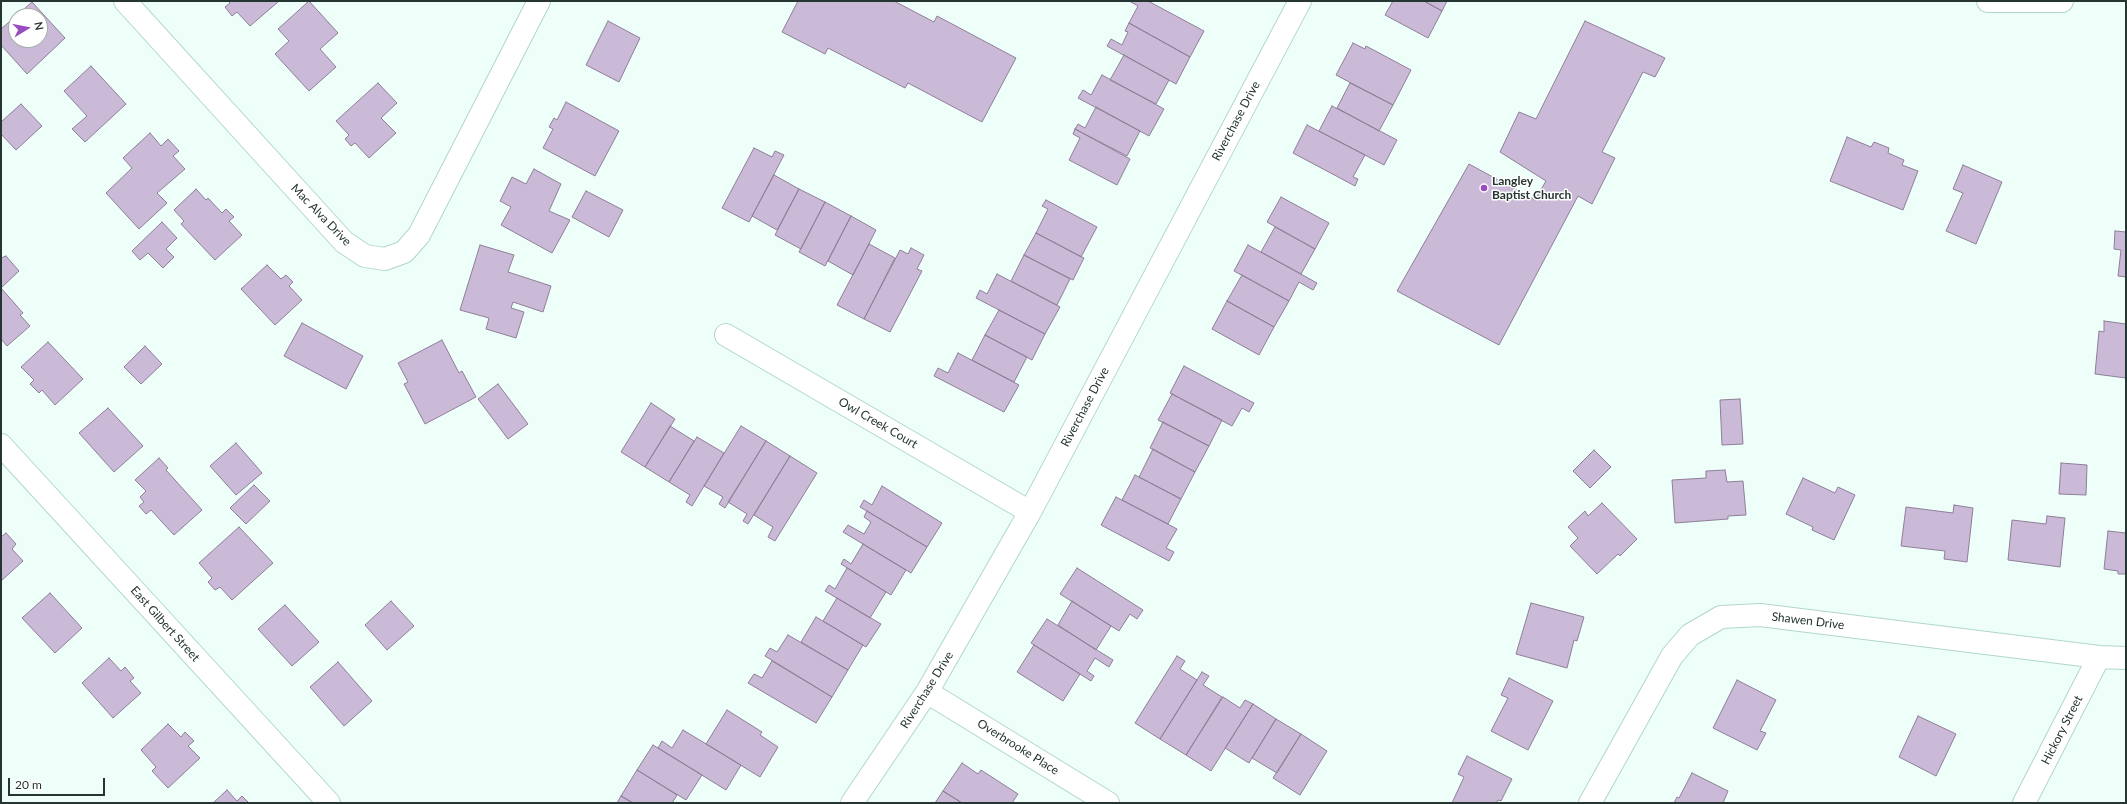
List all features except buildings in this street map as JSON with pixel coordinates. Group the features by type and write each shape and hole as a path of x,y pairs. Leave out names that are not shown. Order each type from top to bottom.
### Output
{"street":[{"name":"Mac Alva Drive","path":"125,1 344,242 365,256 385,259 404,252 419,235 539,1"},
{"name":"Riverchase Drive","path":"852,803 927,692 1030,512 1300,1"},
{"path":"1988,1 2062,1"},
{"name":"Owl Creek Court","path":"726,335 1030,512"},
{"name":"East Gilbert Street","path":"1,445 329,803"},
{"name":"Shawen Drive","path":"1590,803 1672,656 1690,635 1721,617 1760,615 2099,657 2126,658"},
{"name":"Hickory Street","path":"2024,803 2099,657"},
{"name":"Overbrooke Place","path":"927,692 1108,803"}],"place":[{"name":"Langley Baptist Church","path":"1484,188"}]}
